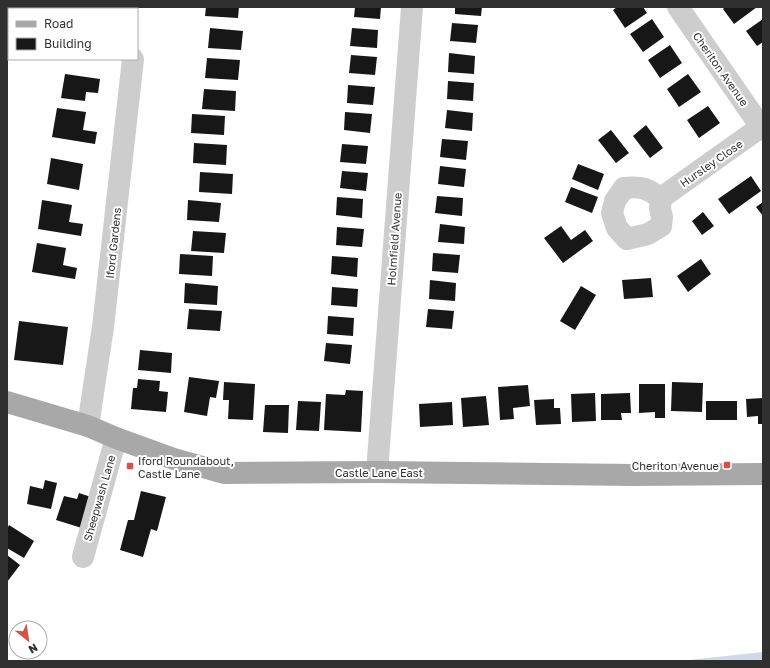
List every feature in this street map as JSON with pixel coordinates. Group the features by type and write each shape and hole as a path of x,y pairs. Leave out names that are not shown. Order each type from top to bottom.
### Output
{"main road":[{"name":"Castle Lane East","path":"7,402 88,426 174,459 224,473 377,472 632,475 763,474"}],"street":[{"name":"Holmfield Avenue","path":"377,472 412,7"},
{"name":"Cheriton Avenue","path":"678,7 762,129"},
{"name":"Iford Gardens","path":"88,426 104,327 133,60"},
{"name":"Hursley Close","path":"661,198 762,129"},
{"name":"Sheepwash Lane","path":"83,557 116,438"}],"water":[{"path":"763,652 763,661 679,661"}],"building":[{"path":"67,7 92,7 92,8"},
{"path":"206,7 239,7 238,18 205,16"},
{"path":"355,7 381,7 380,19 354,17"},
{"path":"455,7 482,7 481,16 455,14"},
{"path":"617,7 643,7 647,13 625,28 613,10"},
{"path":"725,7 757,7 734,24 723,9"},
{"path":"652,19 664,37 643,52 630,34"},
{"path":"763,19 763,42 757,46 746,31"},
{"path":"452,23 478,25 476,43 450,41"},
{"path":"210,28 243,31 241,50 208,48"},
{"path":"352,28 378,30 377,48 350,46"},
{"path":"670,45 682,63 660,78 648,60"},
{"path":"449,53 475,56 474,74 448,72"},
{"path":"351,55 377,57 375,75 349,73"},
{"path":"207,58 240,60 238,80 205,78"},
{"path":"65,74 100,79 98,93 86,92 85,101 61,98"},
{"path":"688,74 701,92 679,107 667,89"},
{"path":"448,81 474,83 473,101 447,99"},
{"path":"348,85 375,87 373,105 347,103"},
{"path":"204,89 236,91 235,111 202,109"},
{"path":"708,106 720,123 699,138 687,120"},
{"path":"57,108 86,112 83,130 97,132 95,144 52,137"},
{"path":"447,110 473,113 472,131 445,128"},
{"path":"345,112 372,114 370,133 344,130"},
{"path":"192,114 225,116 224,135 191,133"},
{"path":"646,125 663,148 650,158 633,136"},
{"path":"611,130 629,153 616,163 598,140"},
{"path":"442,139 468,141 466,160 440,157"},
{"path":"194,143 227,145 226,165 193,163"},
{"path":"342,144 368,146 366,164 340,162"},
{"path":"51,158 83,164 79,190 47,184"},
{"path":"578,164 604,174 598,190 572,179"},
{"path":"440,166 466,169 464,187 438,184"},
{"path":"342,171 368,173 366,191 340,188"},
{"path":"200,172 233,174 232,194 199,192"},
{"path":"751,176 761,191 729,214 718,199"},
{"path":"571,187 598,197 592,213 565,202"},
{"path":"437,196 463,198 462,216 435,213"},
{"path":"337,197 363,199 362,218 336,215"},
{"path":"42,200 72,205 69,222 83,224 81,236 38,229"},
{"path":"188,200 221,203 219,222 187,220"},
{"path":"763,202 763,216 756,207"},
{"path":"703,212 714,226 702,235 692,221"},
{"path":"440,224 465,227 464,244 438,242"},
{"path":"561,226 571,240 585,230 593,241 563,263 544,238"},
{"path":"337,227 364,229 362,247 336,245"},
{"path":"193,231 226,233 224,253 191,251"},
{"path":"37,243 66,248 63,265 77,268 75,279 32,272"},
{"path":"433,253 460,255 458,273 432,271"},
{"path":"180,254 213,256 212,276 179,274"},
{"path":"332,256 358,258 357,277 331,274"},
{"path":"701,259 711,274 688,292 677,276"},
{"path":"651,278 653,297 624,299 622,280"},
{"path":"430,280 456,283 455,301 429,299"},
{"path":"185,283 218,286 217,305 184,303"},
{"path":"581,286 596,295 575,330 560,321"},
{"path":"332,287 358,289 357,307 331,305"},
{"path":"189,309 222,311 220,331 187,329"},
{"path":"428,309 454,311 452,329 426,327"},
{"path":"328,316 354,318 353,336 327,334"},
{"path":"19,321 68,327 63,365 14,360"},
{"path":"326,343 352,345 350,364 324,361"},
{"path":"140,350 172,353 171,373 138,370"},
{"path":"189,377 219,381 216,398 210,397 207,416 184,412"},
{"path":"138,379 160,381 159,391 168,392 166,412 131,409 133,388 137,388"},
{"path":"224,382 255,384 253,420 228,419 229,400 223,400"},
{"path":"672,382 703,383 702,412 671,411"},
{"path":"639,384 665,384 665,418 655,418 655,412 639,413"},
{"path":"528,385 530,406 513,408 514,419 500,420 498,387"},
{"path":"346,390 363,391 361,432 324,430 326,394 345,395"},
{"path":"595,393 596,421 572,422 571,394"},
{"path":"630,393 631,413 621,413 622,420 601,420 601,394"},
{"path":"486,396 489,425 463,427 461,398"},
{"path":"763,398 763,424 758,424 758,416 747,417 746,399"},
{"path":"554,399 554,408 560,408 561,424 536,425 534,400"},
{"path":"298,401 321,402 319,431 296,430"},
{"path":"706,401 737,401 737,420 706,420"},
{"path":"452,402 453,425 420,427 419,404"},
{"path":"265,405 289,405 288,433 263,432"},
{"path":"45,480 57,483 51,509 27,504 30,486 43,489"},
{"path":"141,491 166,497 157,531 151,529 143,557 120,550 128,520 134,520"},
{"path":"79,493 94,498 85,529 56,520 64,496 77,499"},
{"path":"9,525 34,541 24,558 7,548 7,529"},
{"path":"7,555 20,565 7,582"}],"place":[{"name":"Cheriton Avenue","path":"727,465"},
{"name":"Iford Roundabout, Castle Lane","path":"130,466"}]}
